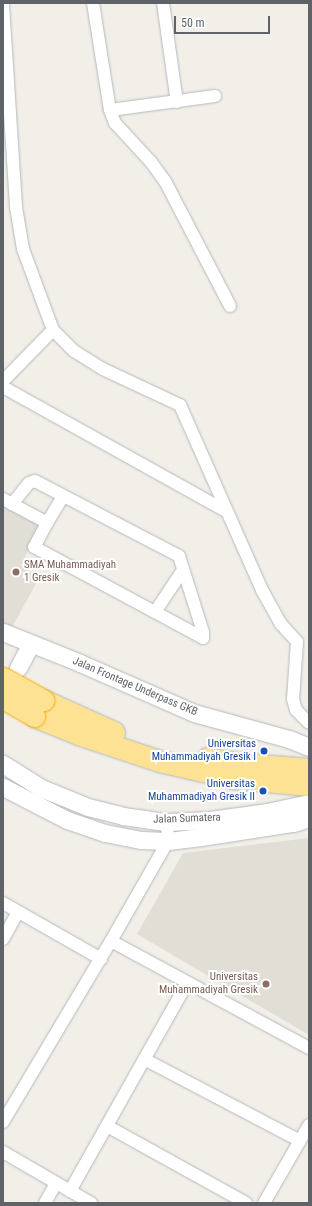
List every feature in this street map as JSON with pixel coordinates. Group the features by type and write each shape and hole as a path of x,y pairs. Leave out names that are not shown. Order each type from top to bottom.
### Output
{"highway":[{"path":"10,673 39,708 78,734 159,761 233,778 309,784"},
{"path":"3,698 100,727 164,749 235,763 309,769"}],"main road":[{"name":"Jalan Frontage Underpass GKB","path":"3,632 80,663 194,714 289,739 309,747"},
{"path":"10,673 31,644"},
{"name":"Jalan Sumatera","path":"3,764 41,788 88,807 123,816 167,822 210,820 267,812 309,803"},
{"name":"Jalan Sumatera","path":"3,787 67,820 105,833 141,840 168,841 293,823 309,818"}],"street":[{"path":"93,3 110,110 115,123 151,162 165,181 230,306"},
{"path":"163,3 177,102"},
{"path":"3,6 7,103 16,207 23,250 53,330 74,351 103,369 180,405 262,590 281,624 303,643 293,699 296,710 309,723"},
{"path":"110,110 215,96"},
{"path":"5,373 53,330"},
{"path":"3,387 226,511"},
{"path":"47,523 8,502 34,480 119,523 179,556 203,638 34,547 63,496"},
{"path":"155,612 183,570"},
{"path":"3,1122 112,941 168,841 167,822"},
{"path":"3,903 101,959"},
{"path":"3,939 18,912"},
{"path":"112,941 309,1048"},
{"path":"70,1191 187,983"},
{"path":"144,1058 300,1141"},
{"path":"264,1203 309,1125"},
{"path":"107,1126 246,1203"},
{"path":"3,1152 91,1203"},
{"path":"45,1203 56,1183"}],"shaded area":[{"name":"SMA Muhammadiyah 1 Gresik","path":"3,502 39,525 21,566 39,578 10,631 3,627"},
{"name":"Universitas Muhammadiyah Gresik","path":"309,838 309,1035 137,934 183,853"}],"place":[{"name":"SMA Muhammadiyah 1 Gresik","path":"16,572"},
{"name":"Universitas Muhammadiyah Gresik I","path":"264,751"},
{"name":"Universitas Muhammadiyah Gresik II","path":"263,791"},
{"name":"Universitas Muhammadiyah Gresik","path":"266,984"}]}
